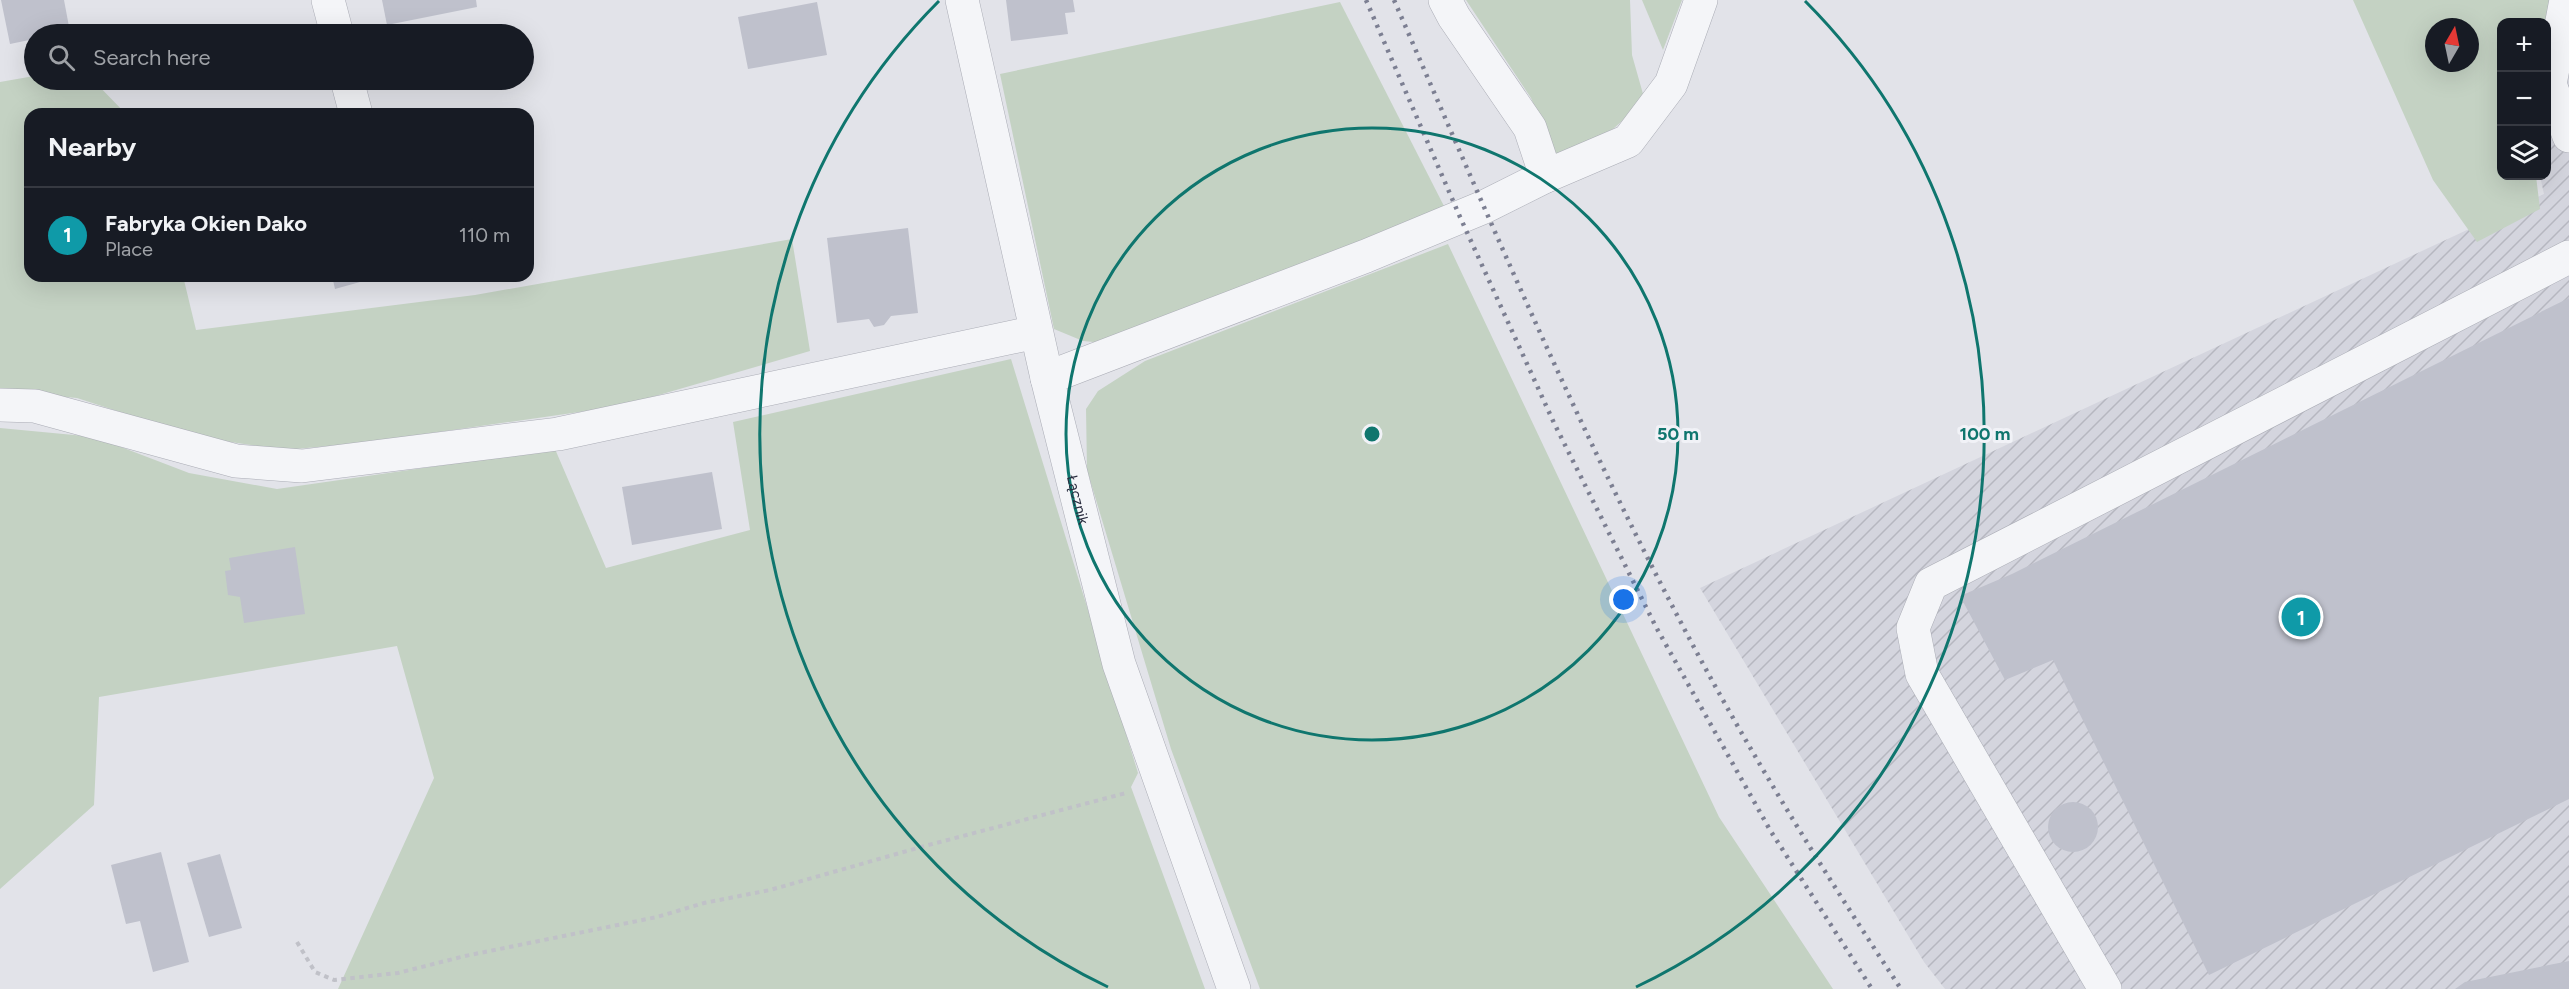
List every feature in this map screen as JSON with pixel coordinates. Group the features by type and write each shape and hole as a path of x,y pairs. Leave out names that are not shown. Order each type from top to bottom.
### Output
{"street":[{"path":"328,0 334,24"},
{"name":"Łącznik","path":"962,0 1036,332 1119,664 1234,989"},
{"path":"1445,0 1454,17 1530,128 1546,176"},
{"path":"1047,378 1366,256 1484,207 1546,176 1628,141 1671,84 1701,0"},
{"path":"2566,0 2550,84 2569,136"},
{"path":"350,90 354,108"},
{"path":"2105,989 1922,674 1913,628 1931,584 2569,257"},
{"path":"0,405 35,406 236,461 302,466 558,434 1036,332"}],"path":[{"path":"297,942 315,972 334,980 398,974 465,956 657,917 704,903 770,890 1161,783"}],"shaded area":[{"path":"2460,0 2569,0 2569,989 1945,989 1924,962 1700,588 2544,194 2541,180 2551,180 2551,18 2497,19"}],"green space":[{"path":"1466,0 1630,0 1632,55 1645,101 1613,129 1555,156 1531,98"},
{"path":"1642,0 1682,0 1663,50"},
{"path":"2353,0 2555,0 2548,18 2497,18 2497,180 2536,180 2540,209 2477,242 2433,180"},
{"path":"1340,2 1447,212 1104,343 1083,341 1054,329 1000,74"},
{"path":"24,78 24,90 103,90 120,108 24,108 24,282 184,282 196,330 475,295 792,239 810,351 621,406 362,443 284,450 197,437 77,398 0,391 0,82"},
{"path":"1448,244 1719,817 1833,989 1260,989 1171,749 1087,470 1086,409 1098,391 1145,361"},
{"path":"1011,359 1138,773 1131,787 1205,989 338,989 434,778 397,646 99,697 94,805 0,889 0,428 95,437 189,473 277,489 555,449 606,568 750,530 733,422"}],"building":[{"path":"1,0 64,0 68,24 24,24 24,41 10,44"},
{"path":"382,0 476,0 477,7 387,24"},
{"path":"1006,0 1073,0 1075,12 1065,13 1068,34 1011,41"},
{"path":"817,2 827,55 748,69 738,17"},
{"path":"908,228 918,313 891,316 884,325 874,327 869,319 837,323 827,238"},
{"path":"333,282 360,282 335,289"},
{"path":"2569,298 2569,799 2209,975 2053,660 2005,680 1960,596 2012,574"},
{"path":"712,472 722,529 632,545 622,487"},
{"path":"295,547 305,614 244,623 240,597 228,595 225,571 231,570 229,558"},
{"path":"2073,802 2087,806 2094,813 2098,827 2094,841 2087,848 2073,852 2059,848 2052,841 2048,827 2052,813 2059,806"},
{"path":"161,852 189,962 153,972 140,921 126,924 111,865"},
{"path":"220,854 242,928 209,937 187,863"},
{"path":"2569,961 2569,989 2455,989 2465,982"}],"railway":[{"path":"1366,0 1460,217 1554,423 1656,627 1770,830 1872,989"},
{"path":"1394,0 1495,233 1638,540 1729,711 1784,805 1901,989"}],"place":[{"name":"Fabryka Okien Dako","path":"2301,617"}]}
